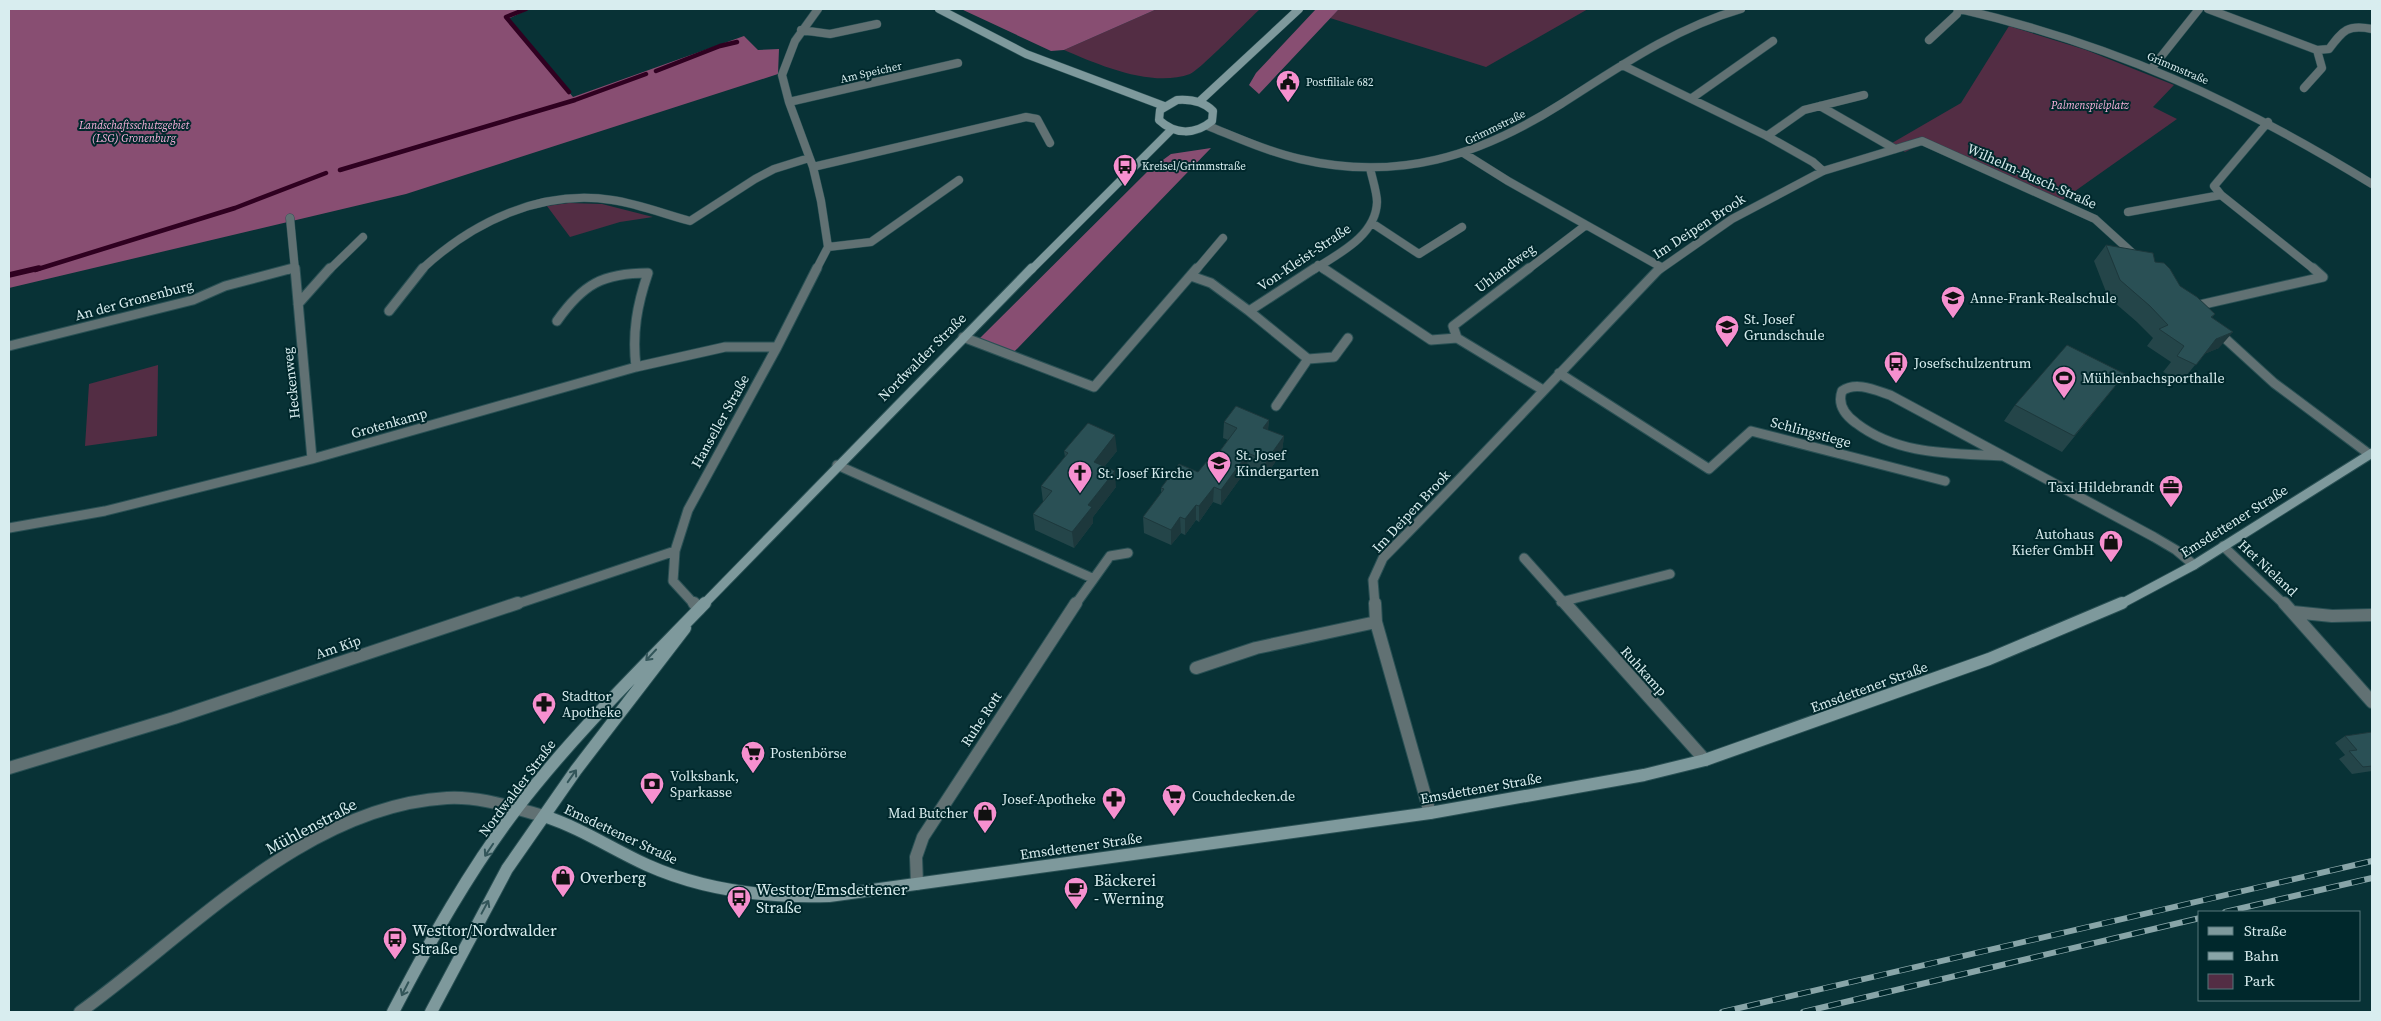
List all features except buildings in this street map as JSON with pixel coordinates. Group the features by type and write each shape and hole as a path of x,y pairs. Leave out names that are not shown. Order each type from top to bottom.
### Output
{"main road":[{"path":"939,9 1026,54 1164,106"},
{"path":"1200,101 1299,9"},
{"path":"1178,100 1200,101 1213,111 1212,121 1208,126 1190,132 1171,130 1159,120 1160,110 1164,106 1178,100"},
{"name":"Nordwalder Straße","path":"394,1012 417,967 456,902 516,809 581,731 667,637 699,609 963,337 1171,130"},
{"name":"Emsdettener Straße","path":"544,816 576,826 647,865 695,883 750,895 789,898 917,884 1430,813 1644,775 1705,760 1989,660 2109,610 2194,565 2371,454"},
{"name":"Nordwalder Straße","path":"431,1012 492,896 544,816 699,609"}],"street":[{"path":"818,9 801,30 782,75 789,102 811,163 821,201 828,247 871,242 959,180"},
{"path":"1716,9 1725,13"},
{"name":"Grimmstraße","path":"1208,126 1300,159 1330,165 1370,168 1430,162 1465,154 1491,144 1538,118 1622,65 1679,32 1725,13 1741,9"},
{"name":"Grimmstraße","path":"1929,40 1957,14 1959,9 1986,11 2063,35 2152,68 2268,122 2317,149 2372,184"},
{"path":"2152,68 2199,9"},
{"path":"2208,9 2317,50 2329,49 2345,29 2356,25 2372,28"},
{"path":"801,30 830,34 877,24"},
{"path":"1692,98 1773,41"},
{"path":"2304,88 2322,68 2317,50"},
{"name":"Am Speicher","path":"789,102 958,63"},
{"path":"1622,65 1767,136 1813,162 1823,171"},
{"path":"1767,136 1804,110 1864,96"},
{"path":"1820,106 1895,149"},
{"path":"389,311 422,269 468,232 512,211 559,200 606,199 690,222 755,179 774,170 1026,117 1037,119 1050,143"},
{"path":"2190,306 2323,277 2302,257 2221,195 2214,186 2268,122"},
{"name":"Im Deipen Brook","path":"1430,813 1376,622 1373,580 1383,558 1493,446 1543,390 1661,267 1732,219 1823,171 1922,141"},
{"name":"Wilhelm-Busch-Straße","path":"1922,141 2095,218 2147,266"},
{"path":"1465,154 1508,181 1661,267"},
{"name":"Von-Kleist-Straße","path":"1249,311 1354,243 1372,223 1378,202 1370,168"},
{"path":"2128,212 2221,195"},
{"name":"Heckenweg","path":"290,218 312,459"},
{"path":"1372,223 1419,254 1462,227"},
{"name":"Uhlandweg","path":"1457,338 1452,326 1586,225"},
{"path":"298,304 322,276 363,238"},
{"path":"963,337 1094,387 1223,238"},
{"name":"Hanseller Straße","path":"699,609 673,581 675,551 688,510 777,347 828,247"},
{"path":"1318,265 1431,340 1457,338 1543,390"},
{"name":"An der Gronenburg","path":"9,346 193,300 225,286 294,268"},
{"path":"557,321 569,303 594,283 617,274 648,273 635,311 632,340 636,367"},
{"path":"1191,276 1211,283 1308,359 1334,357 1348,338"},
{"path":"2211,326 2274,383 2371,454"},
{"name":"Grotenkamp","path":"9,528 105,511 312,459 636,367 725,347 777,347"},
{"path":"1276,406 1308,359"},
{"name":"Schlingstiege","path":"1559,373 1709,469 1751,430 1945,481"},
{"name":"Schlingstiege","path":"2003,456 1928,451 1896,444 1862,426 1847,414 1840,401 1840,394 1851,387 1879,390 2003,456 2154,537 2176,550 2194,565"},
{"path":"837,465 1092,578"},
{"name":"Het Nieland","path":"2223,546 2293,612 2372,702"},
{"name":"Am Kip","path":"9,768 174,718 675,551"},
{"name":"Ruhe Rott","path":"917,884 916,857 923,837 1092,578 1110,556 1128,553"},
{"name":"Ruhkamp","path":"1524,558 1561,602 1705,760"},
{"path":"1561,602 1594,590 1638,583 1670,574"},
{"name":"Het Nieland","path":"2293,612 2332,616 2372,615"},
{"path":"1196,668 1256,648 1376,622"},
{"name":"Mühlenstraße","path":"80,1012 114,989 189,927 287,854 356,819 417,801 449,798 488,803 544,816"}],"green space":[{"name":"Landschaftsschutzgebiet (LSG) Gronenburg","path":"9,9 529,9 508,19 573,97 744,36 758,50 779,49 778,74 406,194 9,288"},
{"path":"961,9 1157,9 1064,50 1051,51"},
{"path":"1157,9 1260,9 1195,71 1175,78 1143,77 1126,73 1064,50"},
{"path":"1316,9 1339,9 1259,94 1249,85 1256,73"},
{"path":"1339,9 1588,9 1486,67 1330,18"},
{"name":"Palmenspielplatz","path":"2009,26 2086,50 2174,85 2153,107 2177,119 2061,201 1928,141 1905,152 1892,143 1961,103"},
{"path":"1211,148 1013,353 980,338 1148,171 1171,154"},
{"path":"569,203 602,204 653,217 620,222 570,237 547,206"},
{"path":"158,365 157,436 85,446 89,384"}],"waterway":[{"path":"526,9 506,17 569,92"},
{"path":"656,71 720,46 737,42"},
{"path":"340,170 575,100 646,74"},
{"path":"35,270 235,208 326,173"},
{"path":"9,275 39,268"}],"railway":[{"path":"1722,1012 2372,861"},
{"path":"2229,911 2372,878"},
{"path":"1803,1012 2198,918"}],"place":[{"name":"Postfiliale 682","path":"1288,103"},
{"name":"Kreisel/Grimmstraße","path":"1125,187"},
{"name":"Anne-Frank-Realschule","path":"1953,319"},
{"name":"St. Josef Grundschule","path":"1727,348"},
{"name":"Josefschulzentrum","path":"1896,384"},
{"name":"Mühlenbachsporthalle","path":"2064,399"},
{"name":"St. Josef Kindergarten","path":"1219,484"},
{"name":"St. Josef Kirche","path":"1080,494"},
{"name":"Taxi Hildebrandt","path":"2171,508"},
{"name":"Autohaus Kiefer GmbH","path":"2111,563"},
{"name":"Stadttor Apotheke","path":"544,725"},
{"name":"Postenbörse","path":"753,774"},
{"name":"Volksbank, Sparkasse","path":"652,805"},
{"name":"Couchdecken.de","path":"1174,817"},
{"name":"Josef-Apotheke","path":"1114,820"},
{"name":"Mad Butcher","path":"985,834"},
{"name":"Overberg","path":"563,898"},
{"name":"Bäckerei - Werning","path":"1076,910"},
{"name":"Westtor/Emsdettener Straße","path":"739,919"},
{"name":"Westtor/Nordwalder Straße","path":"395,960"}]}
